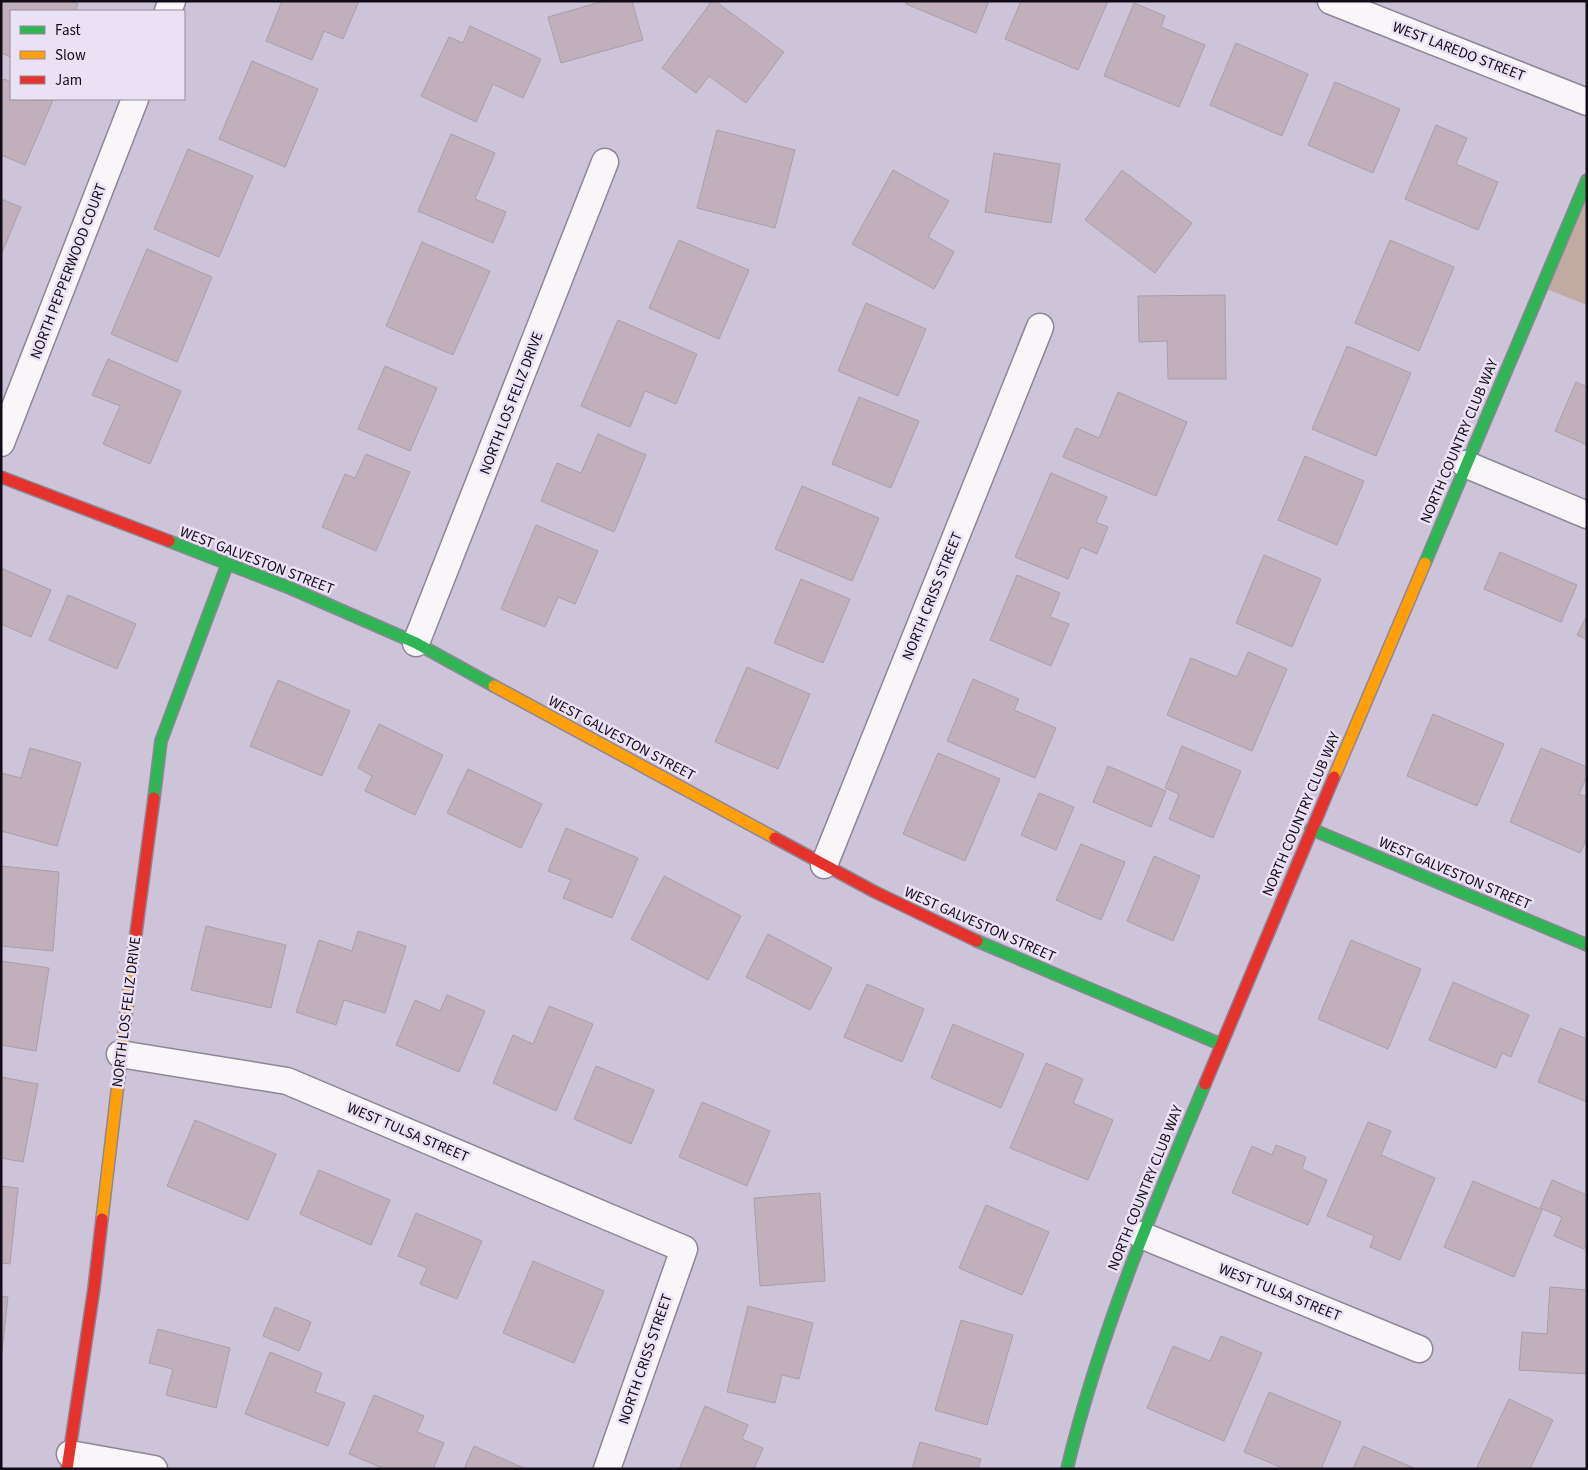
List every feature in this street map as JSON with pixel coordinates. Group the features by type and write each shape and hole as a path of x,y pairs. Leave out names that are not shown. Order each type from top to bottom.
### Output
{"street":[{"name":"WEST LAREDO STREET","path":"1331,1 1587,102"},
{"name":"NORTH PEPPERWOOD COURT","path":"1,443 135,100"},
{"name":"NORTH LOS FELIZ DRIVE","path":"416,643 605,162"},
{"name":"NORTH COUNTRY CLUB WAY","path":"1067,1469 1080,1409 1120,1288 1141,1235 1465,464 1587,180"},
{"name":"NORTH CRISS STREET","path":"824,865 1040,327"},
{"path":"1465,464 1587,514"},
{"name":"WEST GALVESTON STREET","path":"1,477 290,588 416,643 824,865 952,930 1220,1044"},
{"name":"NORTH LOS FELIZ DRIVE","path":"68,1461 94,1288 120,1054 161,741 227,565"},
{"name":"WEST GALVESTON STREET","path":"1311,829 1587,946"},
{"name":"WEST TULSA STREET","path":"120,1054 288,1081 684,1250"},
{"name":"WEST TULSA STREET","path":"1141,1235 1419,1349"},
{"name":"NORTH CRISS STREET","path":"606,1469 684,1250"},
{"path":"68,1461 154,1469"}],"shaded area":[{"path":"1587,180 1587,305 1541,287"}],"building":[{"path":"1,1 70,1 78,4 75,10 10,10 10,57 1,53"},
{"path":"282,1 359,1 343,39 324,31 312,60 266,41"},
{"path":"604,1 632,1 643,40 561,63 548,17"},
{"path":"712,1 715,1 784,52 746,103 709,76 696,93 662,68"},
{"path":"907,1 989,1 976,33 906,4"},
{"path":"1021,1 1108,1 1078,70 1005,39"},
{"path":"1134,3 1165,16 1161,27 1205,45 1179,107 1104,76"},
{"path":"470,26 541,59 523,98 493,84 476,122 421,96 449,37 463,43"},
{"path":"1236,43 1308,74 1282,136 1210,105"},
{"path":"252,61 318,89 285,167 219,139"},
{"path":"4,79 10,82 10,100 53,100 25,165 1,155 1,84"},
{"path":"1335,82 1400,109 1373,173 1308,145"},
{"path":"1436,125 1467,138 1456,164 1498,182 1478,230 1405,199"},
{"path":"717,130 795,150 775,228 697,208"},
{"path":"451,134 495,153 475,199 506,212 493,243 418,211"},
{"path":"188,149 253,176 219,257 154,229"},
{"path":"994,153 1060,164 1051,223 985,212"},
{"path":"893,170 949,201 928,237 954,252 934,289 852,244"},
{"path":"1122,170 1192,223 1155,273 1085,220"},
{"path":"1,199 21,207 1,255"},
{"path":"679,240 749,270 719,339 649,308"},
{"path":"1390,240 1454,267 1419,351 1355,323"},
{"path":"422,242 490,271 453,355 386,326"},
{"path":"147,249 212,277 177,362 111,334"},
{"path":"1225,295 1226,379 1168,379 1167,341 1139,342 1138,296"},
{"path":"866,303 926,329 898,396 838,371"},
{"path":"618,320 697,354 676,404 645,391 630,427 581,406"},
{"path":"1347,346 1411,373 1376,456 1312,429"},
{"path":"108,359 181,391 150,464 103,444 120,406 92,395"},
{"path":"385,366 437,388 410,451 358,429"},
{"path":"1576,382 1587,387 1587,445 1555,431"},
{"path":"1118,392 1187,422 1156,496 1063,457 1076,428 1099,438"},
{"path":"859,397 919,421 891,488 832,464"},
{"path":"598,434 646,455 614,532 541,501 557,463 581,473"},
{"path":"366,454 410,472 376,551 322,527 345,474 355,478"},
{"path":"1305,456 1364,481 1337,545 1278,520"},
{"path":"1051,473 1107,497 1096,522 1108,527 1097,554 1081,547 1068,579 1015,557"},
{"path":"802,486 879,518 852,581 775,549"},
{"path":"536,525 598,551 575,604 558,597 545,627 501,609"},
{"path":"1500,552 1577,585 1561,622 1484,589"},
{"path":"1264,555 1321,579 1292,647 1236,623"},
{"path":"1,568 51,590 31,637 1,624"},
{"path":"1017,575 1060,593 1050,617 1069,624 1051,666 990,640"},
{"path":"801,579 850,599 823,663 774,643"},
{"path":"68,595 136,624 117,669 49,640"},
{"path":"1587,615 1587,640 1577,635"},
{"path":"1248,652 1287,669 1252,751 1167,715 1191,658 1237,677"},
{"path":"747,667 810,694 778,769 715,742"},
{"path":"973,679 1019,699 1014,710 1056,728 1035,778 947,741"},
{"path":"278,680 350,711 322,776 250,746"},
{"path":"1433,714 1504,744 1477,806 1407,776"},
{"path":"379,724 443,755 415,815 365,791 372,776 358,768"},
{"path":"1182,746 1241,771 1213,838 1169,819 1179,794 1165,788"},
{"path":"30,748 81,763 57,846 1,831 1,773 21,778"},
{"path":"1541,748 1587,767 1587,776 1579,794 1587,797 1587,838 1580,853 1510,822"},
{"path":"938,753 1000,779 965,861 903,834"},
{"path":"1108,766 1166,791 1151,827 1093,802"},
{"path":"468,769 542,804 521,848 447,813"},
{"path":"1039,793 1074,807 1056,850 1021,835"},
{"path":"566,828 638,858 612,918 563,898 571,880 548,871"},
{"path":"1081,844 1125,862 1101,920 1056,900"},
{"path":"1154,856 1200,876 1173,941 1127,921"},
{"path":"1,866 59,872 53,951 1,946"},
{"path":"664,876 741,916 708,980 631,939"},
{"path":"206,926 286,945 271,1008 191,990"},
{"path":"358,931 406,946 385,1013 344,1000 336,1025 296,1012 319,940 352,951"},
{"path":"768,934 832,968 810,1010 746,977"},
{"path":"1351,940 1421,969 1388,1049 1318,1019"},
{"path":"1,961 49,968 36,1051 1,1045"},
{"path":"1453,982 1529,1015 1511,1057 1502,1053 1496,1068 1429,1040"},
{"path":"867,984 924,1009 902,1062 844,1037"},
{"path":"447,995 485,1011 459,1072 396,1045 415,1000 440,1011"},
{"path":"549,1006 593,1024 556,1111 493,1083 513,1035 533,1044"},
{"path":"953,1024 1024,1054 1001,1108 931,1078"},
{"path":"1560,1028 1587,1039 1587,1102 1538,1082"},
{"path":"1046,1063 1083,1079 1073,1103 1113,1120 1088,1180 1010,1148"},
{"path":"596,1066 654,1090 631,1144 574,1119"},
{"path":"1,1077 38,1084 23,1162 1,1158"},
{"path":"702,1102 770,1131 747,1186 679,1157"},
{"path":"195,1120 276,1154 248,1220 167,1186"},
{"path":"1368,1122 1391,1131 1381,1155 1435,1178 1400,1260 1370,1247 1374,1236 1327,1216"},
{"path":"1276,1145 1306,1157 1302,1169 1327,1180 1308,1225 1232,1193 1252,1146 1272,1155"},
{"path":"319,1170 390,1200 371,1245 300,1214"},
{"path":"1552,1180 1587,1195 1587,1243 1584,1249 1554,1236 1562,1217 1540,1208"},
{"path":"1473,1181 1542,1210 1514,1277 1444,1247"},
{"path":"1,1186 18,1188 10,1264 1,1263"},
{"path":"820,1193 825,1281 760,1286 754,1198"},
{"path":"986,1205 1049,1232 1022,1295 959,1268"},
{"path":"416,1213 482,1241 457,1299 420,1284 427,1268 398,1256"},
{"path":"533,1261 604,1291 574,1363 503,1333"},
{"path":"1550,1287 1587,1290 1587,1374 1519,1370 1522,1332 1547,1334"},
{"path":"1,1296 8,1297 1,1360"},
{"path":"748,1306 813,1323 799,1379 782,1375 775,1403 727,1392"},
{"path":"275,1307 311,1322 299,1351 263,1336"},
{"path":"961,1320 1013,1335 987,1425 935,1410"},
{"path":"158,1329 230,1348 216,1408 166,1395 173,1369 149,1363"},
{"path":"1221,1336 1262,1353 1224,1441 1147,1408 1173,1346 1210,1361"},
{"path":"270,1352 322,1373 315,1392 345,1403 328,1446 245,1414"},
{"path":"1269,1392 1341,1422 1321,1469 1285,1469 1244,1452"},
{"path":"374,1395 424,1416 417,1432 444,1443 433,1469 385,1469 349,1454"},
{"path":"1509,1399 1553,1420 1530,1469 1476,1469"},
{"path":"705,1406 748,1425 742,1439 763,1448 754,1469 679,1469"},
{"path":"920,1442 981,1459 978,1469 912,1469"},
{"path":"474,1446 526,1469 464,1469"},
{"path":"1363,1446 1416,1469 1353,1469"}],"traffic: fast":[{"path":"1425,563 1587,180"},
{"path":"169,541 290,588 416,643 494,686"},
{"path":"154,798 161,741 227,565"},
{"path":"1311,829 1587,945"},
{"path":"977,941 1220,1044"},
{"path":"1067,1469 1095,1370 1128,1274 1205,1084"}],"traffic: slow":[{"path":"1334,777 1425,563"},
{"path":"494,686 775,838"},
{"path":"102,1219 133,956"}],"traffic: jam":[{"path":"1,477 169,541"},
{"path":"1205,1084 1334,777"},
{"path":"133,956 154,798"},
{"path":"775,838 875,892 977,941"},
{"path":"67,1469 94,1288 102,1219"}]}
